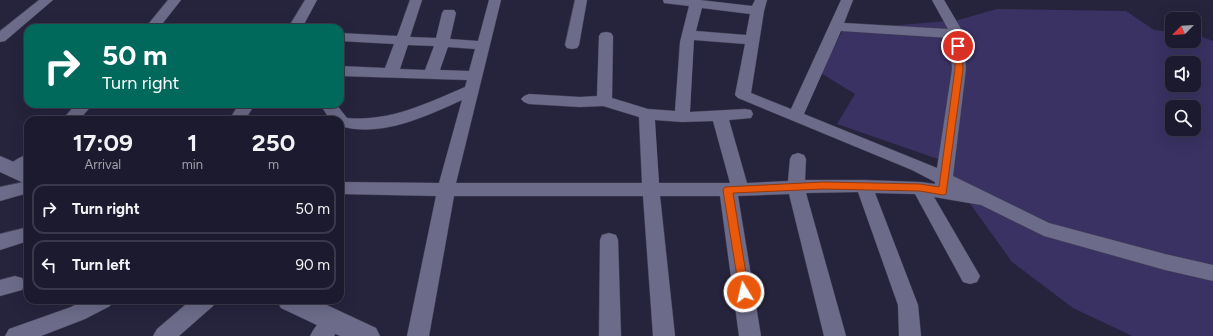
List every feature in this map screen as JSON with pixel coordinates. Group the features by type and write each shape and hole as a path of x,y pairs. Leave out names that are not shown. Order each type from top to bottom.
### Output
{"street":[{"path":"0,38 47,0"},
{"path":"155,24 175,0"},
{"path":"297,24 312,0"},
{"path":"391,73 416,0"},
{"path":"418,336 446,190 482,45 495,0"},
{"path":"572,45 581,0"},
{"path":"669,0 759,6 743,95 918,166 943,186 983,199 1044,229 1165,262 1213,273"},
{"path":"795,117 847,0"},
{"path":"938,0 957,34 959,69 943,186"},
{"path":"682,117 687,42 705,3"},
{"path":"431,74 442,43 449,13"},
{"path":"836,27 957,34"},
{"path":"689,35 752,40"},
{"path":"604,101 606,36"},
{"path":"344,37 482,45"},
{"path":"344,71 431,74 473,83"},
{"path":"344,122 373,123 423,112 473,83"},
{"path":"529,99 580,102 604,101 647,114 682,117 745,114"},
{"path":"74,116 81,108"},
{"path":"331,108 337,116"},
{"path":"647,114 651,189 664,336"},
{"path":"720,116 734,190 750,336"},
{"path":"798,159 796,187 835,336"},
{"path":"344,188 446,190 734,190 796,187 864,186 920,188 943,186"},
{"path":"864,186 908,305 910,336"},
{"path":"0,194 24,188"},
{"path":"920,188 970,276"},
{"path":"0,242 24,235"},
{"path":"609,240 610,336"},
{"path":"16,336 78,313 95,304"},
{"path":"164,336 201,304"},
{"path":"295,304 327,328 367,336"}],"shaded area":[{"path":"997,9 1126,11 1154,30 1165,31 1165,48 1201,48 1201,37 1213,41 1213,336 1132,336 1073,308 1012,262 938,159 837,124 855,94 819,72 843,30 958,20"}],"route":[{"path":"744,292 728,190 824,185 920,188 943,192 959,69 958,46"}]}
